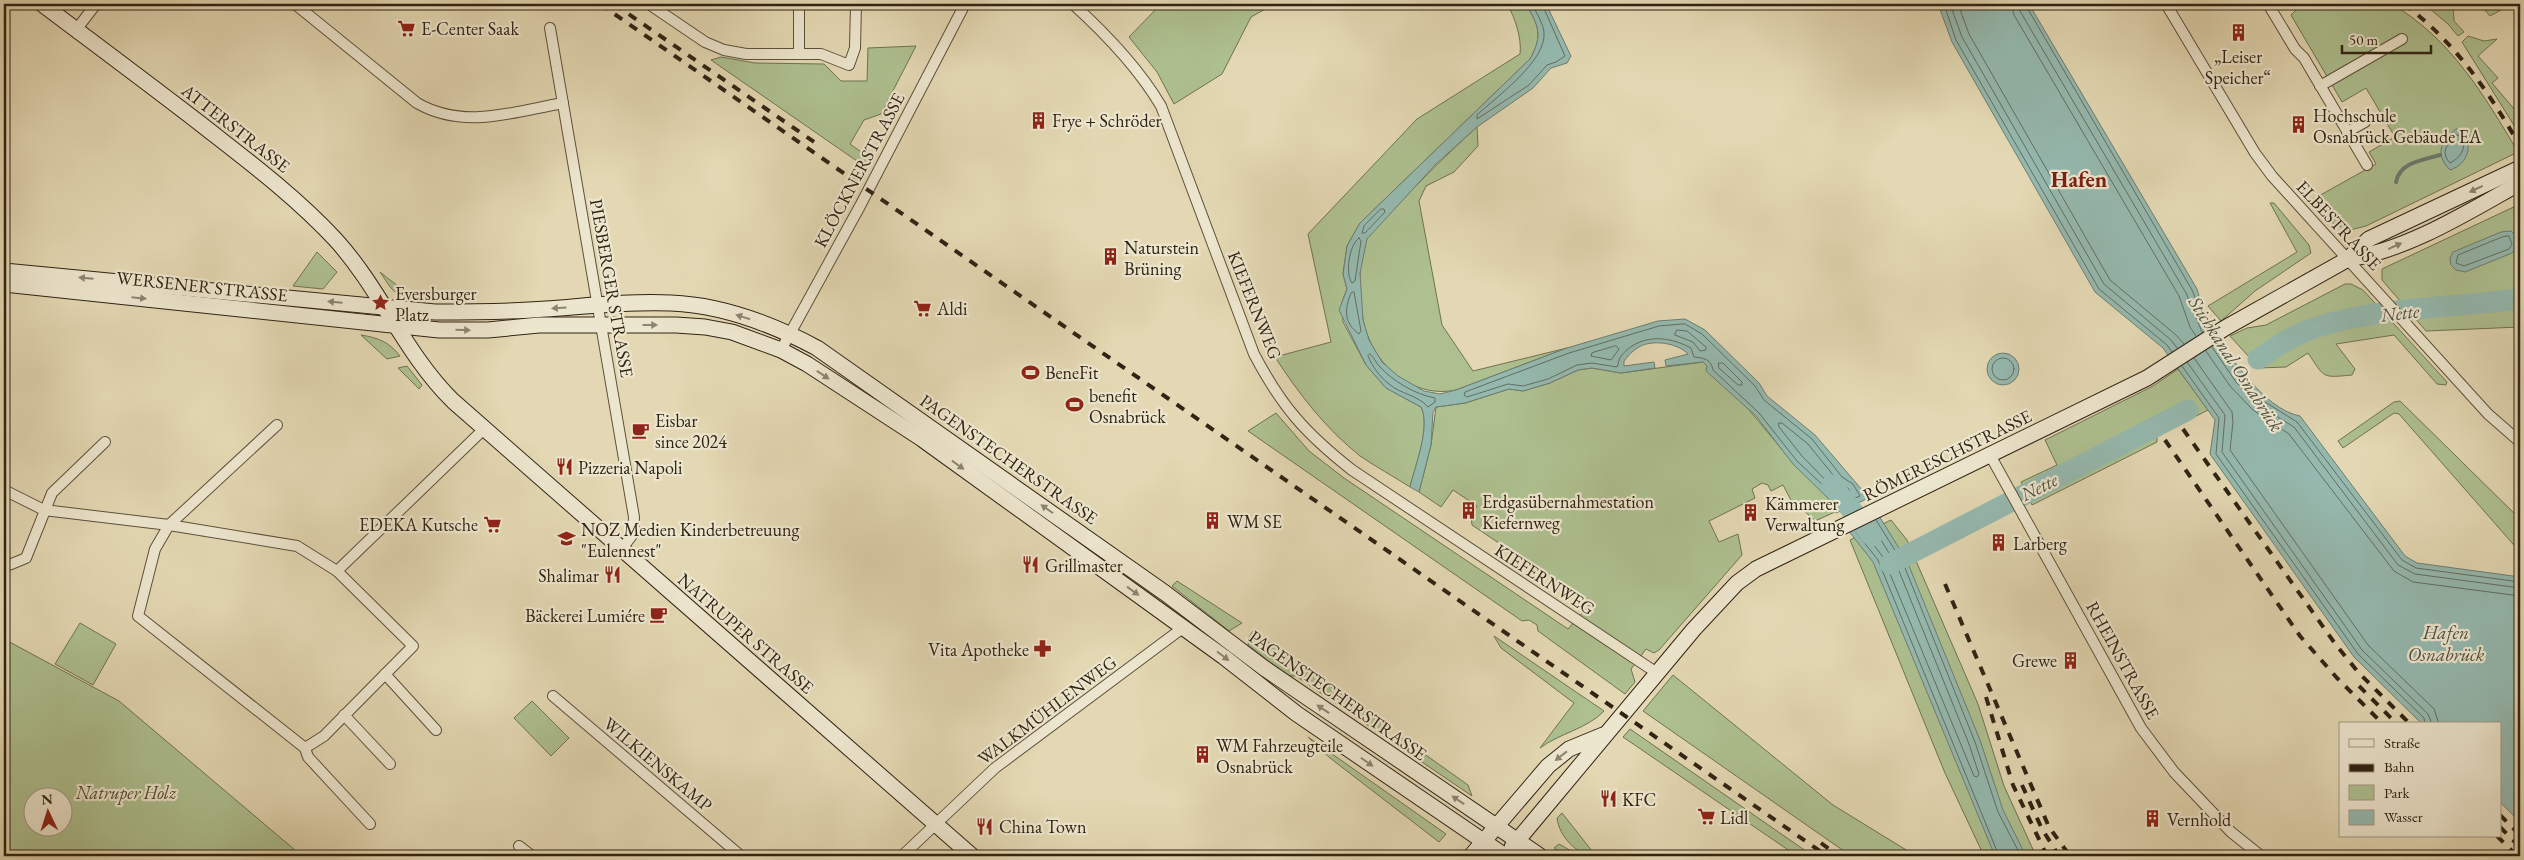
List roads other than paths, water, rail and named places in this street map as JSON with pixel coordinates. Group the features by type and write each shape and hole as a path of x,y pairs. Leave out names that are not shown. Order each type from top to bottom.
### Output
{"main road":[{"name":"ATTERSTRASSE","path":"42,4 252,163 306,209 336,240 383,306"},
{"name":"RÖMERESCHSTRASSE","path":"1505,856 1604,735 1737,583 1772,560 1990,455 2166,367 2225,328 2348,259 2369,239 2520,168"},
{"name":"RÖMERESCHSTRASSE","path":"2348,259 2376,254 2468,212 2520,183"},
{"name":"WERSENER STRASSE","path":"4,270 383,306"},
{"name":"WERSENER STRASSE","path":"4,284 397,326"},
{"name":"PAGENSTECHERSTRASSE","path":"383,306 435,312 494,312 598,305 672,303 704,307 789,333 816,348 904,408 1157,587 1264,668 1540,856"},
{"path":"383,306 397,326"},
{"name":"PAGENSTECHERSTRASSE","path":"397,326 472,330 539,325 705,327 759,340 781,350 807,364 922,439 1184,628 1297,714 1505,856"},
{"name":"NATRUPER STRASSE","path":"397,326 440,388 484,429 933,824 972,856"},
{"path":"1184,628 1198,619"},
{"name":"RÖMERESCHSTRASSE","path":"1471,856 1498,827 1548,766 1570,749 1604,735"}],"street":[{"path":"76,30 96,4"},
{"path":"295,4 417,103 432,112 456,118 481,117 563,103"},
{"path":"649,4 705,42 724,50 746,54 821,54 849,65 855,48 856,4"},
{"path":"799,4 799,54"},
{"name":"KLÖCKNERSTRASSE","path":"781,350 860,206 965,4"},
{"name":"KIEFERNWEG","path":"1074,4 1115,45 1142,77 1161,106 1254,354 1270,384 1290,413 1317,442 1352,470 1657,673"},
{"name":"ELBESTRASSE","path":"2166,4 2255,153 2292,198 2381,293 2488,414 2520,442"},
{"path":"2268,4 2367,165"},
{"name":"PIESBERGER STRASSE","path":"550,28 634,517 633,534 621,550"},
{"path":"2320,86 2402,39"},
{"path":"2348,132 2365,122"},
{"path":"276,425 170,525 155,549 138,616 305,748 308,757 370,824"},
{"path":"337,571 484,429"},
{"path":"4,563 9,565 26,558 52,493 105,442"},
{"name":"RHEINSTRASSE","path":"1990,455 2141,728 2174,772 2231,832 2261,856"},
{"path":"4,490 44,510 170,525 297,546 337,571 412,646 324,736 305,748"},
{"name":"WALKMÜHLENWEG","path":"902,856 933,824 994,768 1184,628"},
{"path":"384,674 436,730"},
{"name":"WILKIENSKAMP","path":"553,696 741,856"},
{"path":"344,715 390,764"},
{"path":"519,846 532,856"}],"water":[{"path":"1526,4 1546,4 1571,56 1567,63 1551,68 1533,88 1477,127 1436,164 1367,239 1360,273 1363,320 1369,340 1382,362 1398,376 1424,391 1440,394 1456,390 1567,348 1658,321 1685,319 1705,330 1759,383 1767,396 1815,435 1869,498 1836,513 1832,502 1793,464 1756,416 1706,371 1707,366 1703,362 1666,366 1665,360 1688,354 1678,347 1665,343 1651,343 1639,347 1624,361 1624,366 1654,362 1655,368 1621,373 1592,368 1578,370 1550,383 1523,391 1509,389 1465,403 1436,407 1433,412 1431,445 1419,492 1410,487 1423,435 1424,415 1421,407 1386,388 1366,365 1339,310 1347,289 1343,274 1347,246 1360,223 1530,59 1537,44 1538,31"},
{"name":"Hafen Osnabrück","path":"1938,4 2029,4 2197,289 2208,321 2247,378 2273,403 2286,411 2300,416 2405,556 2417,563 2520,577 2520,822 2502,804 2502,722 2420,722 2354,657 2210,454 2215,420 2163,348 2095,292 1952,42"},
{"path":"2456,129 2461,129 2465,135 2468,152 2462,163 2450,170 2442,159 2441,148 2446,138"},
{"path":"2511,231 2517,236 2518,246 2512,253 2465,272 2456,270 2451,265 2450,258 2453,252 2501,232"},
{"path":"2003,353 2015,357 2019,369 2015,381 2003,385 1991,381 1987,369 1991,357"},
{"path":"1876,511 1907,561 1980,740 2003,810 2026,856 1995,856 1873,562 1844,525"}],"waterway":[{"path":"2396,182 2398,175 2407,166 2420,160 2440,155"},
{"name":"Nette","path":"2258,359 2297,335 2348,319 2406,310 2520,299"},
{"name":"Nette","path":"1890,564 2188,410"},
{"path":"1832,485 1872,536"}],"railway":[{"path":"600,4 1827,856"},
{"path":"614,4 820,146"},
{"path":"2404,4 2439,35 2470,69 2496,106 2520,146"},
{"path":"2183,429 2336,645 2358,672 2408,722"},
{"path":"2165,440 2300,636 2337,678 2381,722"},
{"path":"1945,584 2049,827 2070,856"},
{"path":"2359,686 2395,722"},
{"path":"1986,697 2013,785 2047,856"},
{"path":"2022,785 2042,829 2059,856"},
{"path":"2502,817 2520,835"},
{"path":"2502,829 2520,847"},
{"path":"2499,838 2517,856"},
{"path":"1821,843 1839,856"}],"place":[{"name":"E-Center Saak","path":"407,28"},
{"name":"„Leiser Speicher“","path":"2238,33"},
{"name":"Frye + Schröder","path":"1038,120"},
{"name":"Hochschule Osnabrück Gebäude EA","path":"2299,125"},
{"name":"Naturstein Brüning","path":"1110,257"},
{"name":"Eversburger Platz","path":"381,303"},
{"name":"Aldi","path":"923,308"},
{"name":"BeneFit","path":"1031,372"},
{"name":"benefit Osnabrück","path":"1075,405"},
{"name":"Eisbar since 2024","path":"641,430"},
{"name":"Pizzeria Napoli","path":"564,467"},
{"name":"Erdgasübernahmestation Kiefernweg","path":"1468,511"},
{"name":"Kämmerer Verwaltung","path":"1751,513"},
{"name":"WM SE","path":"1213,521"},
{"name":"EDEKA Kutsche","path":"492,524"},
{"name":"NOZ Medien Kinderbetreuung \"Eulennest\"","path":"567,539"},
{"name":"Larberg","path":"1999,543"},
{"name":"Grillmaster","path":"1031,565"},
{"name":"Shalimar","path":"613,575"},
{"name":"Bäckerei Lumiére","path":"659,615"},
{"name":"Vita Apotheke","path":"1043,649"},
{"name":"Grewe","path":"2071,660"},
{"name":"WM Fahrzeugteile Osnabrück","path":"1202,755"},
{"name":"KFC","path":"1608,799"},
{"name":"Lidl","path":"1706,817"},
{"name":"Vernhold","path":"2153,819"},
{"name":"China Town","path":"985,826"}],"district":[{"name":"Hafen","path":"2079,179"}],"water label":[{"name":"Stichkanal Osnabrück","path":"2236,364"}],"park label":[{"name":"Natruper Holz","path":"126,792"}]}
